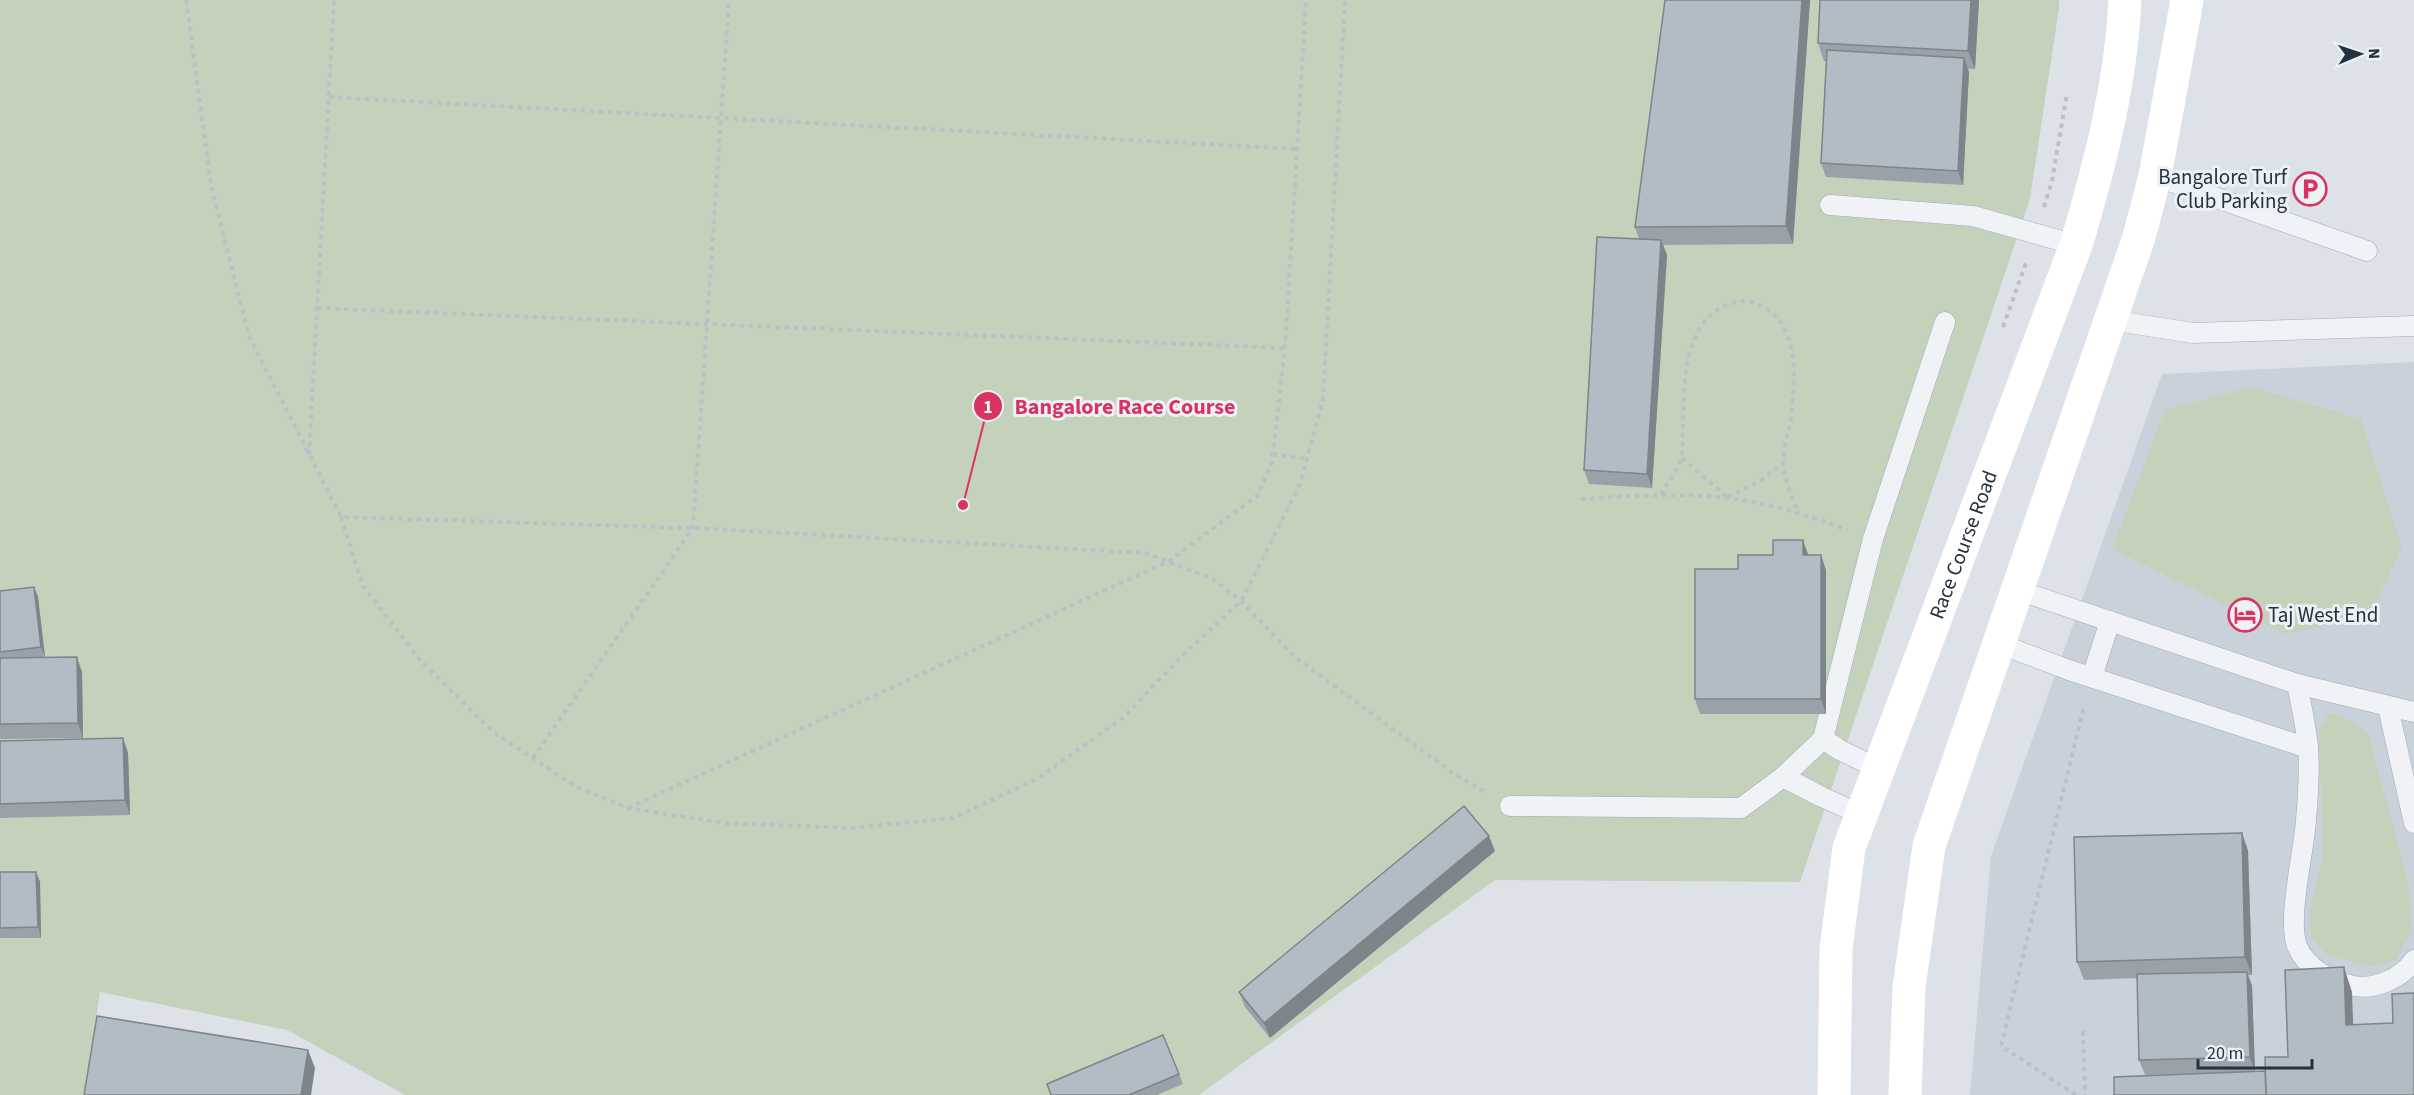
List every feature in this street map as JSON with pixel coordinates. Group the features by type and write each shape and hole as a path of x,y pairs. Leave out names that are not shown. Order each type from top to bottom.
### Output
{"main road":[{"name":"Race Course Road","path":"1834,1095 1836,949 1849,848 2076,245 2101,160 2124,36 2125,0"},
{"path":"1905,1095 1909,987 1929,846 1997,643 2139,237 2156,176 2187,0"}],"lane":[{"path":"2156,176 2367,250"},
{"path":"1830,205 1973,216 2076,245"},
{"path":"2110,320 2193,333 2414,326"},
{"path":"1510,806 1741,808 1783,777 1823,739 1873,539 1945,322"},
{"path":"2017,590 2297,684 2414,712"},
{"path":"2092,677 2110,621"},
{"path":"1997,643 2092,677 2308,748"},
{"path":"2297,684 2308,748 2307,819 2293,929 2298,947 2308,963 2323,976 2341,984 2360,987 2379,984 2397,976 2414,960"},
{"path":"2388,707 2414,823"},
{"path":"1823,739 1879,769"},
{"path":"1783,777 1862,815"}],"path":[{"path":"186,0 211,185 249,336 341,517 363,586 419,659 492,732 575,786 628,808 725,823 851,828 952,818 1037,779 1124,717 1181,657 1240,601 1300,484 1323,399 1345,0"},
{"path":"309,456 334,0"},
{"path":"532,758 693,528 729,0"},
{"path":"628,808 1169,561 1258,495 1272,462 1285,348 1306,0"},
{"path":"2052,180 2067,93"},
{"path":"329,97 1297,149"},
{"path":"1661,495 1682,458 1684,387 1690,350 1702,326 1712,314 1726,305 1742,301 1760,304 1773,312 1783,323 1789,340 1794,365 1791,417 1783,464 1797,512"},
{"path":"317,309 1285,348"},
{"path":"1273,454 1307,459"},
{"path":"1682,458 1727,498"},
{"path":"1727,498 1760,481 1783,464"},
{"path":"1581,499 1661,495 1727,498 1797,512 1873,539"},
{"path":"341,517 693,528 1146,553 1213,579 1240,601 1296,658 1453,773 1510,806"},
{"path":"2076,1095 2001,1047 2092,677"},
{"path":"2083,1031 2085,1095"}],"shaded area":[{"name":"Taj West End","path":"2414,362 2414,1095 1970,1095 1991,856 2162,374"}],"green space":[{"path":"0,0 2059,0 2059,8 2030,199 1800,882 1495,880 1199,1095 405,1095 287,1030 100,992 85,1095 0,1095"},
{"path":"2252,387 2361,419 2402,548 2371,614 2286,634 2112,549 2165,409"},
{"path":"2329,714 2344,717 2368,732 2408,882 2412,931 2396,960 2372,967 2326,955 2311,936 2310,913 2323,853 2319,729"}],"building":[{"path":"1665,0 1802,0 1786,226 1635,227"},
{"path":"1820,0 1971,0 1968,51 1818,43"},
{"path":"1827,50 1964,58 1958,171 1821,163"},
{"path":"1597,237 1661,240 1647,474 1584,470"},
{"path":"1773,540 1803,540 1803,555 1821,555 1821,699 1695,699 1695,569 1738,569 1738,555 1773,555"},
{"path":"34,587 41,647 0,652 0,591"},
{"path":"77,657 78,723 0,724 0,658"},
{"path":"123,738 125,800 0,804 0,741"},
{"path":"1464,806 1489,836 1264,1023 1239,992"},
{"path":"2242,833 2245,957 2077,962 2074,837"},
{"path":"0,872 36,872 38,927 0,928"},
{"path":"2344,967 2346,1025 2393,1023 2392,994 2414,993 2414,1095 2266,1095 2265,1057 2288,1057 2285,970"},
{"path":"2247,972 2250,1057 2139,1060 2137,974"},
{"path":"97,1016 308,1050 301,1095 84,1095"},
{"path":"1163,1035 1179,1074 1129,1095 1051,1095 1047,1084"},
{"path":"2265,1071 2266,1095 2114,1095 2114,1077"}],"place":[{"name":"Bangalore Turf Club Parking","path":"2310,189"},
{"name":"Bangalore Race Course","path":"963,505"},
{"name":"Taj West End","path":"2245,615"}]}
